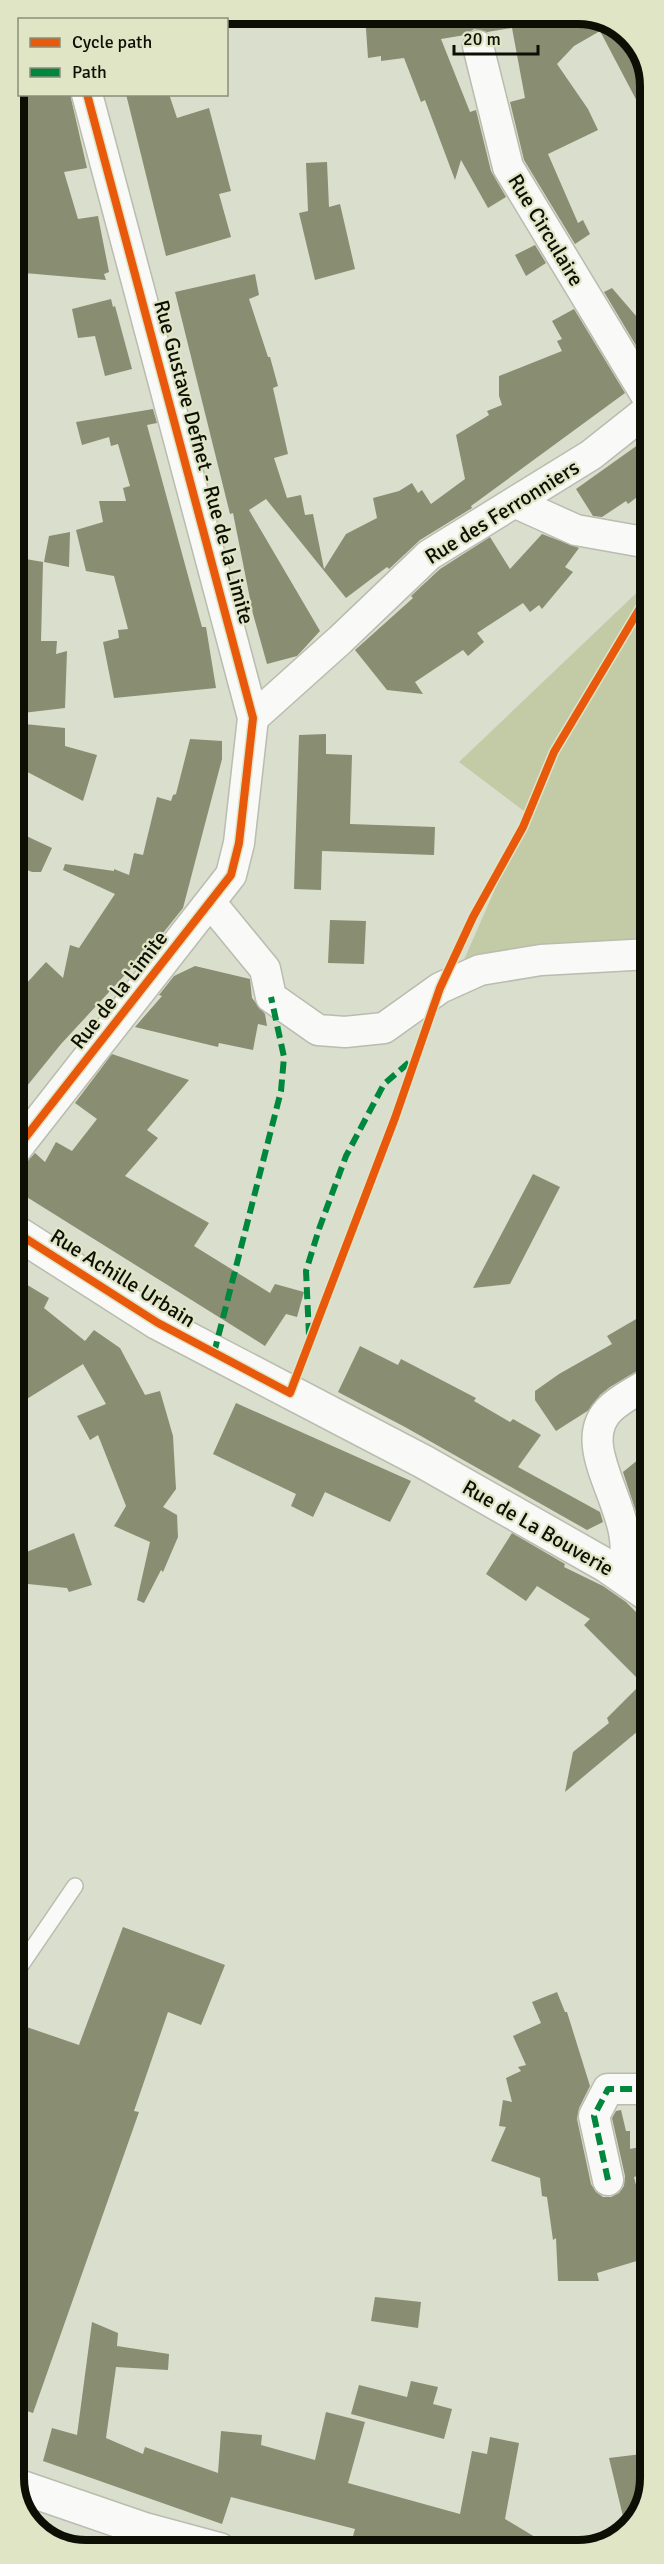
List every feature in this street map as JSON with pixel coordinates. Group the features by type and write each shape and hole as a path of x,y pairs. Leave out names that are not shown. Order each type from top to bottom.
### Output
{"street":[{"name":"Rue Circulaire","path":"478,46 508,167 640,385"},
{"name":"Rue Gustave Defnet - Rue de la Limite","path":"88,96 253,718 239,843"},
{"name":"Rue des Ferronniers","path":"253,718 340,640 429,555 591,455 640,416"},
{"path":"516,503 576,530 640,541"},
{"name":"Rue de la Limite","path":"24,1139 231,875 239,843"},
{"path":"210,902 265,969 271,997 318,1030 345,1032 384,1028 440,988 480,970 541,960 640,955"},
{"name":"Rue Achille Urbain","path":"24,1237 135,1309 214,1353 424,1462"},
{"path":"620,1574 627,1555 626,1536 599,1454 599,1430 610,1408 640,1389"},
{"name":"Rue de La Bouverie","path":"424,1462 620,1574 640,1589"},
{"path":"608,2180 594,2116 608,2089 640,2089"},
{"path":"25,2488 146,2530 183,2540"}],"lane":[{"path":"24,1961 75,1886"}],"green space":[{"path":"640,590 640,942 460,969 528,814 459,762"}],"building":[{"path":"366,24 582,24 613,34 627,48 637,66 640,107 600,31 574,46 557,64 588,109 598,130 548,154 578,223 583,220 590,234 575,244 524,160 510,102 525,98 512,28 487,32 474,29 465,35 441,39 470,112 476,110 491,171 506,197 488,208 461,160 455,180 425,100 421,102 404,58 381,61 381,56 368,58"},
{"path":"24,96 70,96 87,168 64,172 78,219 98,216 109,272 104,274 106,280 24,273"},
{"path":"126,96 170,96 177,118 209,108 231,191 219,194 231,237 166,256"},
{"path":"327,162 329,207 340,204 355,269 315,280 299,213 308,211 306,163"},
{"path":"535,245 546,263 526,276 515,255"},
{"path":"255,274 259,295 249,299 278,386 273,388 288,454 274,458 287,498 301,495 305,515 313,514 324,569 346,534 377,518 373,498 399,491 412,483 418,493 422,490 431,504 465,479 456,435 489,415 487,411 502,405 499,396 499,376 562,351 557,341 562,339 552,321 574,309 625,393 471,506 472,508 420,540 389,569 387,567 346,598 266,499 249,510 320,631 297,656 267,664 253,614 233,513 230,514 175,292"},
{"path":"612,288 640,321 640,352 604,292"},
{"path":"111,299 113,307 115,306 132,369 105,376 95,336 78,338 72,309"},
{"path":"153,409 157,423 147,425 202,627 206,627 216,688 114,698 103,642 119,638 118,630 128,629 114,576 86,571 76,530 103,522 99,501 126,501 123,488 130,486 118,444 111,446 109,437 82,445 76,422"},
{"path":"640,443 640,495 628,504 626,501 602,517 593,516 576,489"},
{"path":"70,532 69,567 44,562 49,536"},
{"path":"542,534 579,548 565,567 573,572 542,609 539,605 530,612 523,603 477,633 484,642 468,656 463,650 415,682 423,694 387,690 355,650 413,598 411,596 440,569 490,537 510,569"},
{"path":"24,559 43,562 41,641 57,641 56,654 67,651 65,708 24,713"},
{"path":"24,724 65,728 65,746 97,755 83,801 24,770"},
{"path":"326,734 326,754 352,755 350,824 435,827 434,855 322,851 321,890 294,889 299,735"},
{"path":"190,739 222,741 222,759 183,908 159,938 61,1044 24,1090 24,986 46,962 63,978 70,945 79,948 115,894 63,870 65,864 114,871 114,869 129,875 134,853 143,855 157,797 171,801 173,795 176,794"},
{"path":"24,835 52,848 41,872 32,872 24,868"},
{"path":"330,920 366,921 364,964 328,963"},
{"path":"195,966 250,979 252,998 265,1014 267,1026 258,1024 253,1050 219,1043 218,1047 135,1027 162,996 159,995 174,976"},
{"path":"112,1054 189,1080 147,1130 158,1138 125,1176 209,1223 194,1246 270,1293 275,1284 304,1292 297,1317 286,1314 265,1346 24,1195 24,1165 35,1153 45,1162 56,1142 72,1151 97,1119 75,1103"},
{"path":"533,1174 560,1187 510,1284 473,1288"},
{"path":"24,1283 49,1298 44,1308 85,1341 94,1330 120,1348 145,1395 160,1391 173,1436 176,1489 163,1507 177,1515 178,1537 163,1572 161,1570 144,1603 137,1600 150,1542 114,1526 126,1506 98,1435 90,1440 77,1416 106,1404 83,1364 24,1401"},
{"path":"640,1317 640,1369 610,1387 600,1395 589,1410 556,1431 535,1400 535,1391 559,1374 612,1344 607,1336"},
{"path":"360,1346 398,1365 401,1359 476,1398 474,1401 510,1422 513,1419 541,1435 518,1467 600,1512 603,1522 587,1530 405,1427 338,1392"},
{"path":"236,1403 411,1481 390,1522 325,1492 313,1517 291,1506 296,1494 213,1454"},
{"path":"640,1458 640,1519 638,1518 623,1472"},
{"path":"74,1533 92,1585 69,1592 67,1588 24,1583 24,1553"},
{"path":"512,1533 565,1564 564,1567 603,1586 626,1602 640,1616 640,1681 584,1625 590,1619 537,1586 526,1601 486,1574"},
{"path":"640,1685 640,1729 565,1792 573,1752 609,1723 607,1718"},
{"path":"123,1927 225,1965 201,2025 168,2012 134,2111 139,2112 33,2413 24,2410 24,2026 79,2045"},
{"path":"557,1992 567,2012 590,2086 579,2108 577,2119 591,2184 596,2192 603,2197 611,2197 619,2193 624,2186 625,2176 612,2118 616,2111 621,2110 626,2131 630,2131 630,2149 640,2147 640,2175 634,2177 640,2201 640,2260 597,2273 599,2281 558,2281 556,2238 553,2240 547,2197 542,2196 540,2178 491,2161 506,2127 499,2126 503,2100 512,2102 506,2078 521,2071 518,2067 526,2065 513,2036 541,2023 532,2002"},
{"path":"375,2297 421,2302 418,2328 371,2321"},
{"path":"92,2322 118,2333 117,2346 169,2354 168,2370 116,2367 106,2438 143,2454 145,2447 218,2473 221,2431 262,2435 261,2445 315,2460 326,2412 365,2422 348,2483 460,2514 472,2451 487,2454 490,2437 519,2443 505,2519 540,2540 352,2540 355,2529 231,2497 222,2524 43,2461 52,2428 77,2435"},
{"path":"411,2381 438,2387 433,2404 452,2409 444,2439 351,2414 359,2385 407,2397"},
{"path":"640,2454 637,2498 624,2520 609,2458"}],"marked path":[{"path":"214,1353 281,1091 284,1057 271,997"},
{"path":"309,1335 306,1271 346,1156 384,1084 413,1059"},
{"path":"608,2180 594,2116 608,2089 640,2089"}],"cycle path":[{"path":"24,1139 231,875 239,843 253,718 88,96"},
{"path":"24,1237 158,1323 290,1393 395,1118 440,988 473,917 523,827 554,752 640,608"}]}
